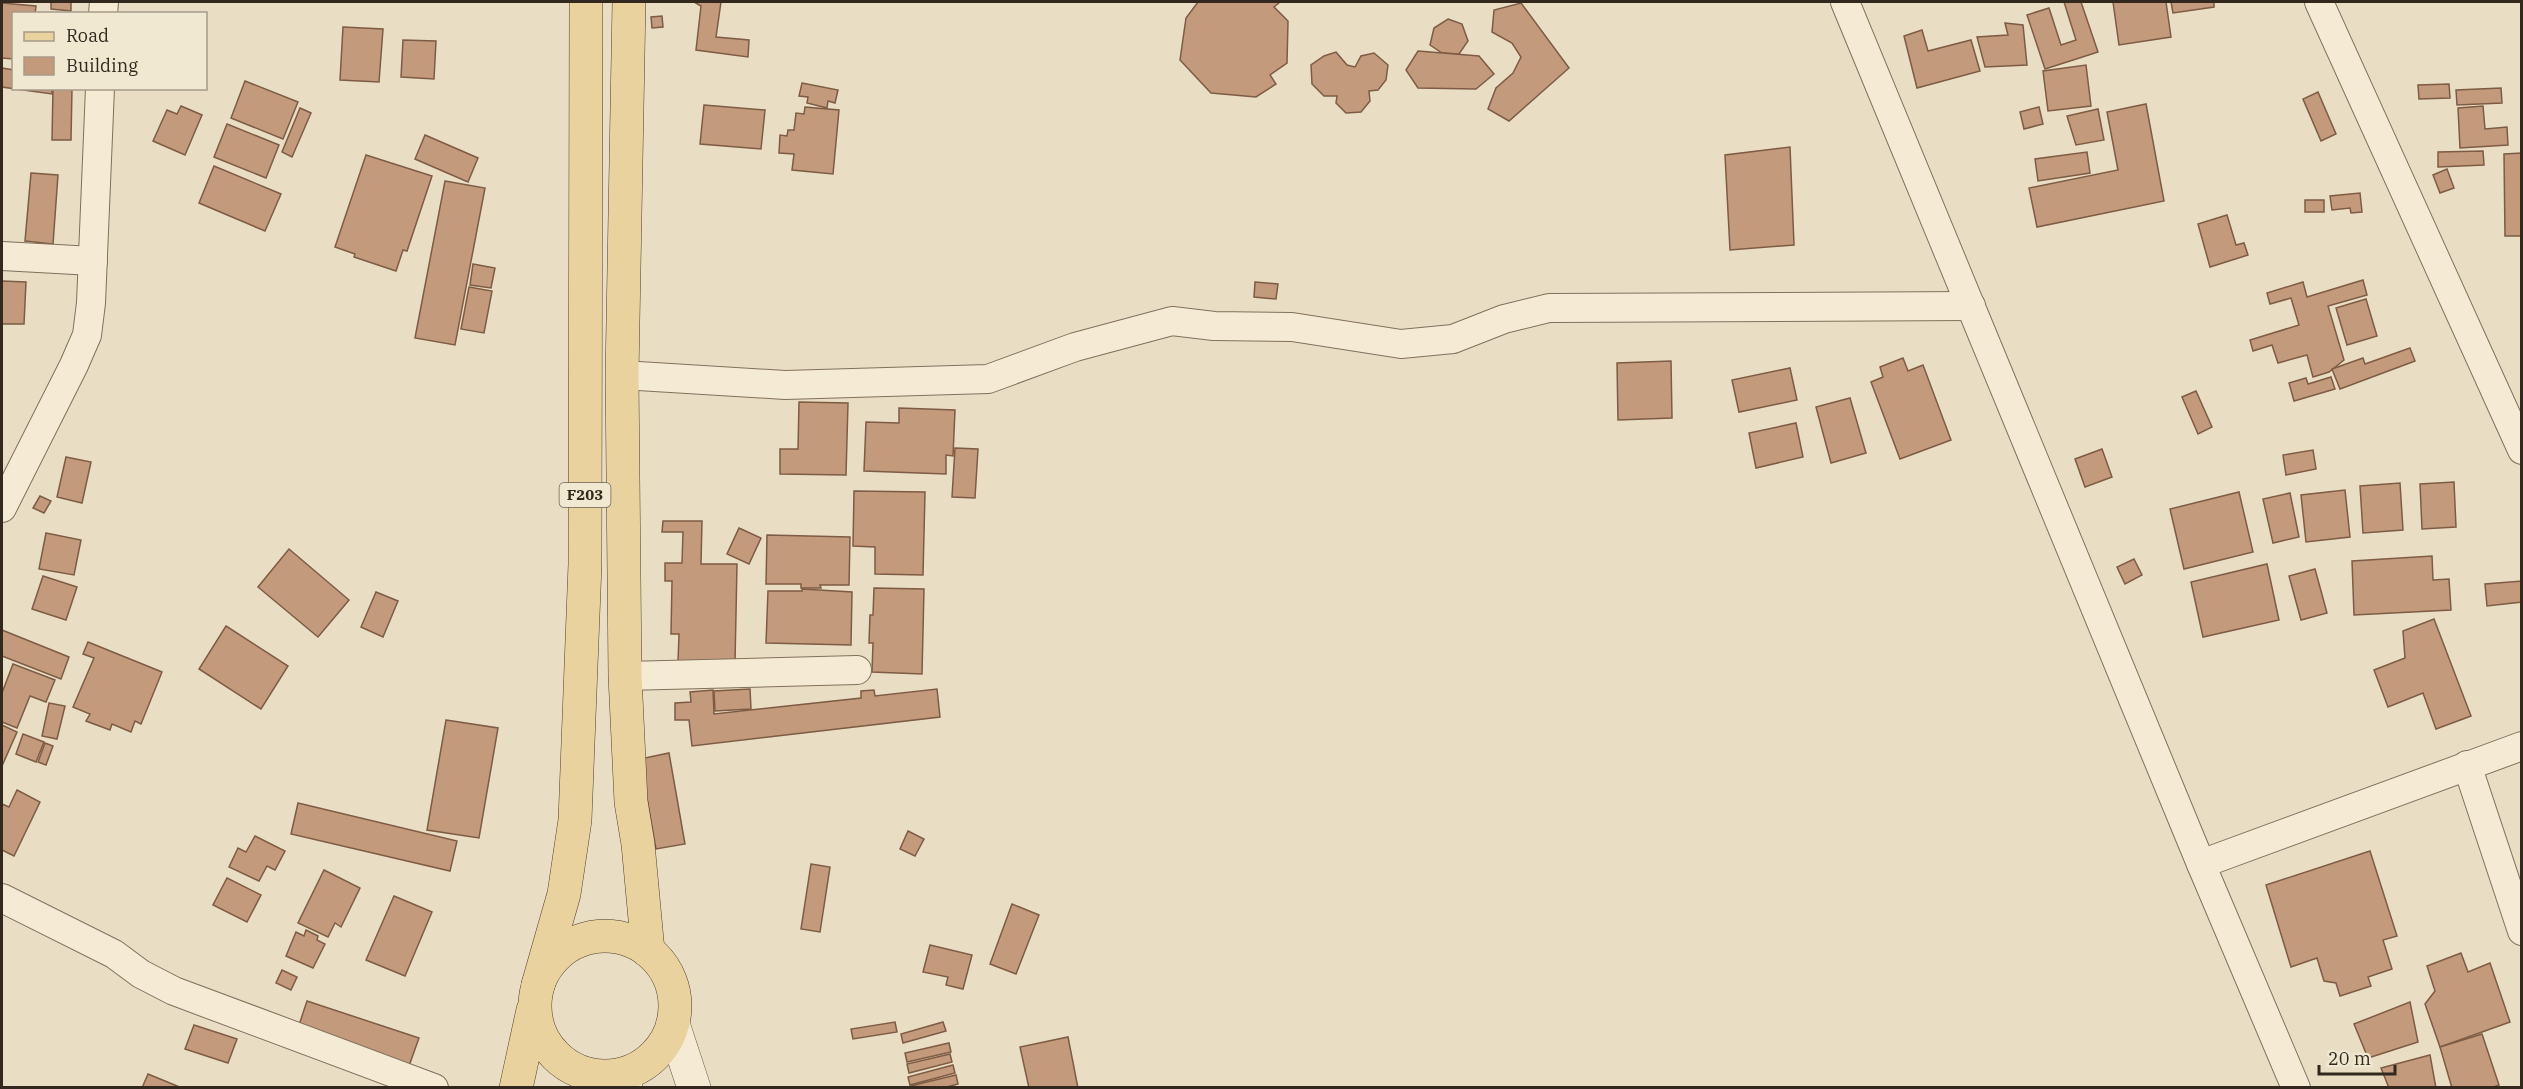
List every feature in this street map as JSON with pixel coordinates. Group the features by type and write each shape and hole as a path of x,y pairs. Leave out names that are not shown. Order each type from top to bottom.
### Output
{"main road":[{"name":"F203","path":"516,1088 528,1043 537,994 564,894 575,820 585,564 586,2"},
{"name":"F203","path":"629,2 622,375 625,676 631,802 638,844 648,951"},
{"path":"673,1024 658,1053 639,1067 608,1082 580,1072 565,1064 551,1052 536,1020 537,994 549,965 564,949 585,939 607,936 629,940 648,951 666,971 674,997 673,1024 694,1088"}],"street":[{"path":"1845,2 2201,864 2296,1088"},
{"path":"2319,2 2522,450"},
{"path":"2,508 87,335 91,303 100,90"},
{"path":"2,256 93,261"},
{"path":"622,375 785,385 988,379 1075,347 1172,321 1214,326 1292,327 1401,344 1453,339 1504,319 1549,308 1971,306"},
{"path":"625,676 857,670"},
{"path":"2201,864 2522,746"},
{"path":"2467,765 2522,931"},
{"path":"2,898 114,954 141,974 174,991 434,1088"}],"building":[{"path":"51,2 71,2 71,11 51,9"},
{"path":"694,2 721,2 716,37 749,40 748,57 696,50 701,6"},
{"path":"1198,2 1280,2 1274,7 1288,21 1287,63 1270,75 1276,84 1256,97 1211,93 1180,60 1186,18"},
{"path":"2064,2 2081,2 2098,52 2045,69 2027,15 2049,8 2061,45 2076,40"},
{"path":"2113,2 2166,2 2171,37 2119,45"},
{"path":"2171,2 2214,2 2214,7 2173,13"},
{"path":"2,3 36,6 35,12 12,12 12,59 2,58"},
{"path":"1521,3 1569,68 1509,121 1488,109 1496,88 1513,73 1521,57 1512,43 1492,32 1494,10"},
{"path":"662,16 663,27 652,28 651,17"},
{"path":"1448,19 1462,24 1468,41 1459,54 1442,53 1430,45 1434,28"},
{"path":"2005,23 2023,25 2027,65 1985,67 1977,37 2008,35"},
{"path":"343,27 383,29 379,82 340,80"},
{"path":"1922,30 1928,51 1971,40 1980,71 1917,88 1904,36"},
{"path":"403,40 436,41 434,79 401,77"},
{"path":"1418,51 1479,56 1494,74 1476,89 1418,88 1406,70"},
{"path":"1336,52 1347,65 1355,67 1361,56 1374,53 1388,65 1386,80 1378,90 1369,91 1370,101 1361,112 1346,113 1336,103 1337,96 1324,96 1312,84 1311,65 1324,56"},
{"path":"2086,65 2091,106 2048,111 2043,71"},
{"path":"2,68 12,70 12,88 2,87"},
{"path":"245,81 298,102 283,139 231,118"},
{"path":"802,83 838,90 835,103 828,101 827,108 807,103 808,97 799,96"},
{"path":"2449,84 2450,98 2419,99 2418,85"},
{"path":"2501,88 2502,103 2457,105 2456,90"},
{"path":"23,90 52,90 52,94"},
{"path":"53,90 72,90 71,140 52,140"},
{"path":"2318,92 2336,134 2321,141 2303,99"},
{"path":"2146,104 2164,201 2037,227 2029,188 2118,170 2107,112"},
{"path":"704,105 765,110 761,149 700,144"},
{"path":"181,106 202,115 185,155 153,141 167,110 177,114"},
{"path":"2483,106 2485,129 2507,127 2508,145 2460,148 2458,108"},
{"path":"805,107 839,110 833,174 792,170 794,154 779,153 780,135 787,136 788,130 794,130 796,113 804,114"},
{"path":"2039,107 2043,124 2024,129 2020,112"},
{"path":"300,108 311,113 292,157 282,152"},
{"path":"2098,109 2104,140 2076,145 2067,116"},
{"path":"227,124 279,145 266,178 214,157"},
{"path":"425,135 478,158 468,182 415,159"},
{"path":"1790,147 1794,245 1730,250 1725,155"},
{"path":"2483,151 2484,165 2438,167 2438,152"},
{"path":"2087,152 2090,173 2038,181 2035,159"},
{"path":"2522,153 2522,236 2505,236 2504,154"},
{"path":"366,155 432,176 407,251 403,250 396,271 354,257 355,254 335,247"},
{"path":"214,166 281,194 265,231 199,203"},
{"path":"2447,169 2454,188 2440,193 2433,175"},
{"path":"31,173 58,175 53,244 25,241"},
{"path":"445,181 485,188 455,345 415,338"},
{"path":"2360,193 2362,212 2351,213 2350,208 2332,210 2330,196"},
{"path":"2305,200 2324,200 2324,212 2305,212"},
{"path":"2227,215 2236,245 2244,243 2248,255 2210,267 2198,224"},
{"path":"473,264 495,268 491,288 470,285"},
{"path":"2363,280 2367,295 2328,306 2344,360 2329,372 2313,377 2307,355 2278,363 2272,345 2253,351 2250,340 2299,325 2291,298 2270,304 2267,293 2303,282 2307,297"},
{"path":"2,281 26,282 24,324 2,324"},
{"path":"1255,282 1278,284 1276,299 1254,297"},
{"path":"469,287 492,291 484,333 461,329"},
{"path":"2366,299 2377,336 2347,345 2336,308"},
{"path":"2410,348 2415,361 2340,389 2332,369 2363,358 2365,364"},
{"path":"1903,358 1908,371 1923,365 1951,440 1900,459 1871,382 1883,377 1880,367"},
{"path":"1671,361 1672,418 1618,420 1617,363"},
{"path":"1790,368 1797,400 1739,412 1732,380"},
{"path":"2331,377 2335,389 2294,401 2289,383 2306,378 2308,384"},
{"path":"2196,391 2212,427 2198,434 2182,397"},
{"path":"1850,398 1866,453 1831,463 1816,407"},
{"path":"799,402 848,403 846,475 780,474 780,449 798,449"},
{"path":"899,408 955,410 953,456 946,455 946,474 864,471 866,422 899,423"},
{"path":"1796,423 1803,457 1756,468 1749,433"},
{"path":"955,448 978,449 975,498 952,497"},
{"path":"2102,449 2112,477 2085,487 2075,459"},
{"path":"2313,450 2316,469 2286,475 2283,455"},
{"path":"66,457 91,462 82,503 57,497"},
{"path":"2454,482 2456,527 2422,529 2420,484"},
{"path":"2400,483 2403,530 2363,533 2360,486"},
{"path":"2345,490 2350,537 2306,542 2301,495"},
{"path":"854,491 925,492 923,575 875,574 875,547 853,546"},
{"path":"2239,492 2253,552 2184,569 2170,509"},
{"path":"2290,493 2299,537 2273,543 2263,499"},
{"path":"40,496 51,501 44,513 33,508"},
{"path":"663,521 702,521 701,564 737,564 735,663 678,662 679,634 671,634 672,581 665,581 665,563 682,563 683,532 662,532"},
{"path":"739,528 761,538 749,564 727,554"},
{"path":"46,533 81,540 74,575 39,569"},
{"path":"767,535 850,537 849,585 820,585 821,588 801,588 801,584 766,584"},
{"path":"289,549 349,600 318,637 258,587"},
{"path":"2432,556 2433,580 2449,579 2451,610 2354,615 2352,561"},
{"path":"2134,559 2142,575 2125,584 2117,567"},
{"path":"2267,564 2279,620 2203,637 2191,582"},
{"path":"2315,569 2327,613 2301,620 2289,576"},
{"path":"43,576 77,587 66,620 32,609"},
{"path":"2522,581 2522,602 2487,606 2485,584"},
{"path":"874,588 924,589 922,674 872,672 873,643 869,643"},
{"path":"802,589 852,592 851,645 766,643 768,591 802,591"},
{"path":"376,592 398,601 383,637 361,627"},
{"path":"2434,619 2471,716 2436,729 2423,693 2388,707 2374,670 2405,658 2403,631"},
{"path":"226,626 288,666 261,709 199,669"},
{"path":"2,630 69,657 61,679 2,656"},
{"path":"88,642 162,672 141,724 135,721 131,732 112,724 110,730 86,721 90,714 73,707 94,658 83,654"},
{"path":"13,664 55,680 46,702 30,696 17,728 2,722 2,693"},
{"path":"750,689 751,709 715,711 714,691"},
{"path":"937,689 940,717 692,746 689,720 675,720 675,703 691,702 690,692 713,690 714,714 861,698 861,691 874,690 875,696"},
{"path":"49,703 65,706 57,739 42,736"},
{"path":"446,720 498,728 479,838 427,830"},
{"path":"2,725 17,732 2,766"},
{"path":"23,734 44,742 36,762 16,754"},
{"path":"45,743 53,746 46,765 38,762"},
{"path":"669,753 685,844 656,849 640,759"},
{"path":"17,790 40,802 14,856 2,850 2,804 9,807"},
{"path":"298,803 457,841 450,871 291,834"},
{"path":"908,831 924,839 915,856 900,849"},
{"path":"255,836 285,851 275,870 267,866 259,881 229,867 238,848 246,852"},
{"path":"2370,851 2397,936 2383,940 2392,969 2368,977 2371,986 2340,996 2336,983 2324,981 2317,958 2291,967 2266,885"},
{"path":"811,864 830,867 820,932 801,929"},
{"path":"324,870 360,888 341,927 335,923 328,937 298,923"},
{"path":"227,878 261,895 247,922 213,905"},
{"path":"394,896 432,912 405,976 366,960"},
{"path":"1012,904 1039,915 1016,974 990,964"},
{"path":"306,930 318,936 317,940 325,944 313,968 286,956 296,932 304,936"},
{"path":"930,945 972,955 963,989 946,985 948,977 923,972"},
{"path":"2461,953 2468,972 2490,963 2510,1022 2440,1047 2425,1004 2435,991 2427,966"},
{"path":"282,970 297,977 291,990 276,983"},
{"path":"307,1001 419,1038 409,1066 298,1028"},
{"path":"2410,1002 2418,1042 2368,1058 2354,1024"},
{"path":"895,1022 897,1032 853,1039 851,1029"},
{"path":"943,1022 946,1031 903,1043 901,1034"},
{"path":"194,1025 237,1039 228,1063 185,1049"},
{"path":"2482,1034 2499,1085 2491,1088 2452,1088 2440,1047"},
{"path":"1068,1037 1078,1088 1029,1088 1020,1047"},
{"path":"949,1043 951,1052 907,1062 905,1053"},
{"path":"950,1054 952,1062 909,1073 907,1064"},
{"path":"2430,1055 2436,1088 2389,1088 2381,1068"},
{"path":"953,1065 955,1073 910,1085 908,1077"},
{"path":"148,1074 182,1088 142,1088"},
{"path":"956,1075 958,1084 943,1088 910,1086"}]}
